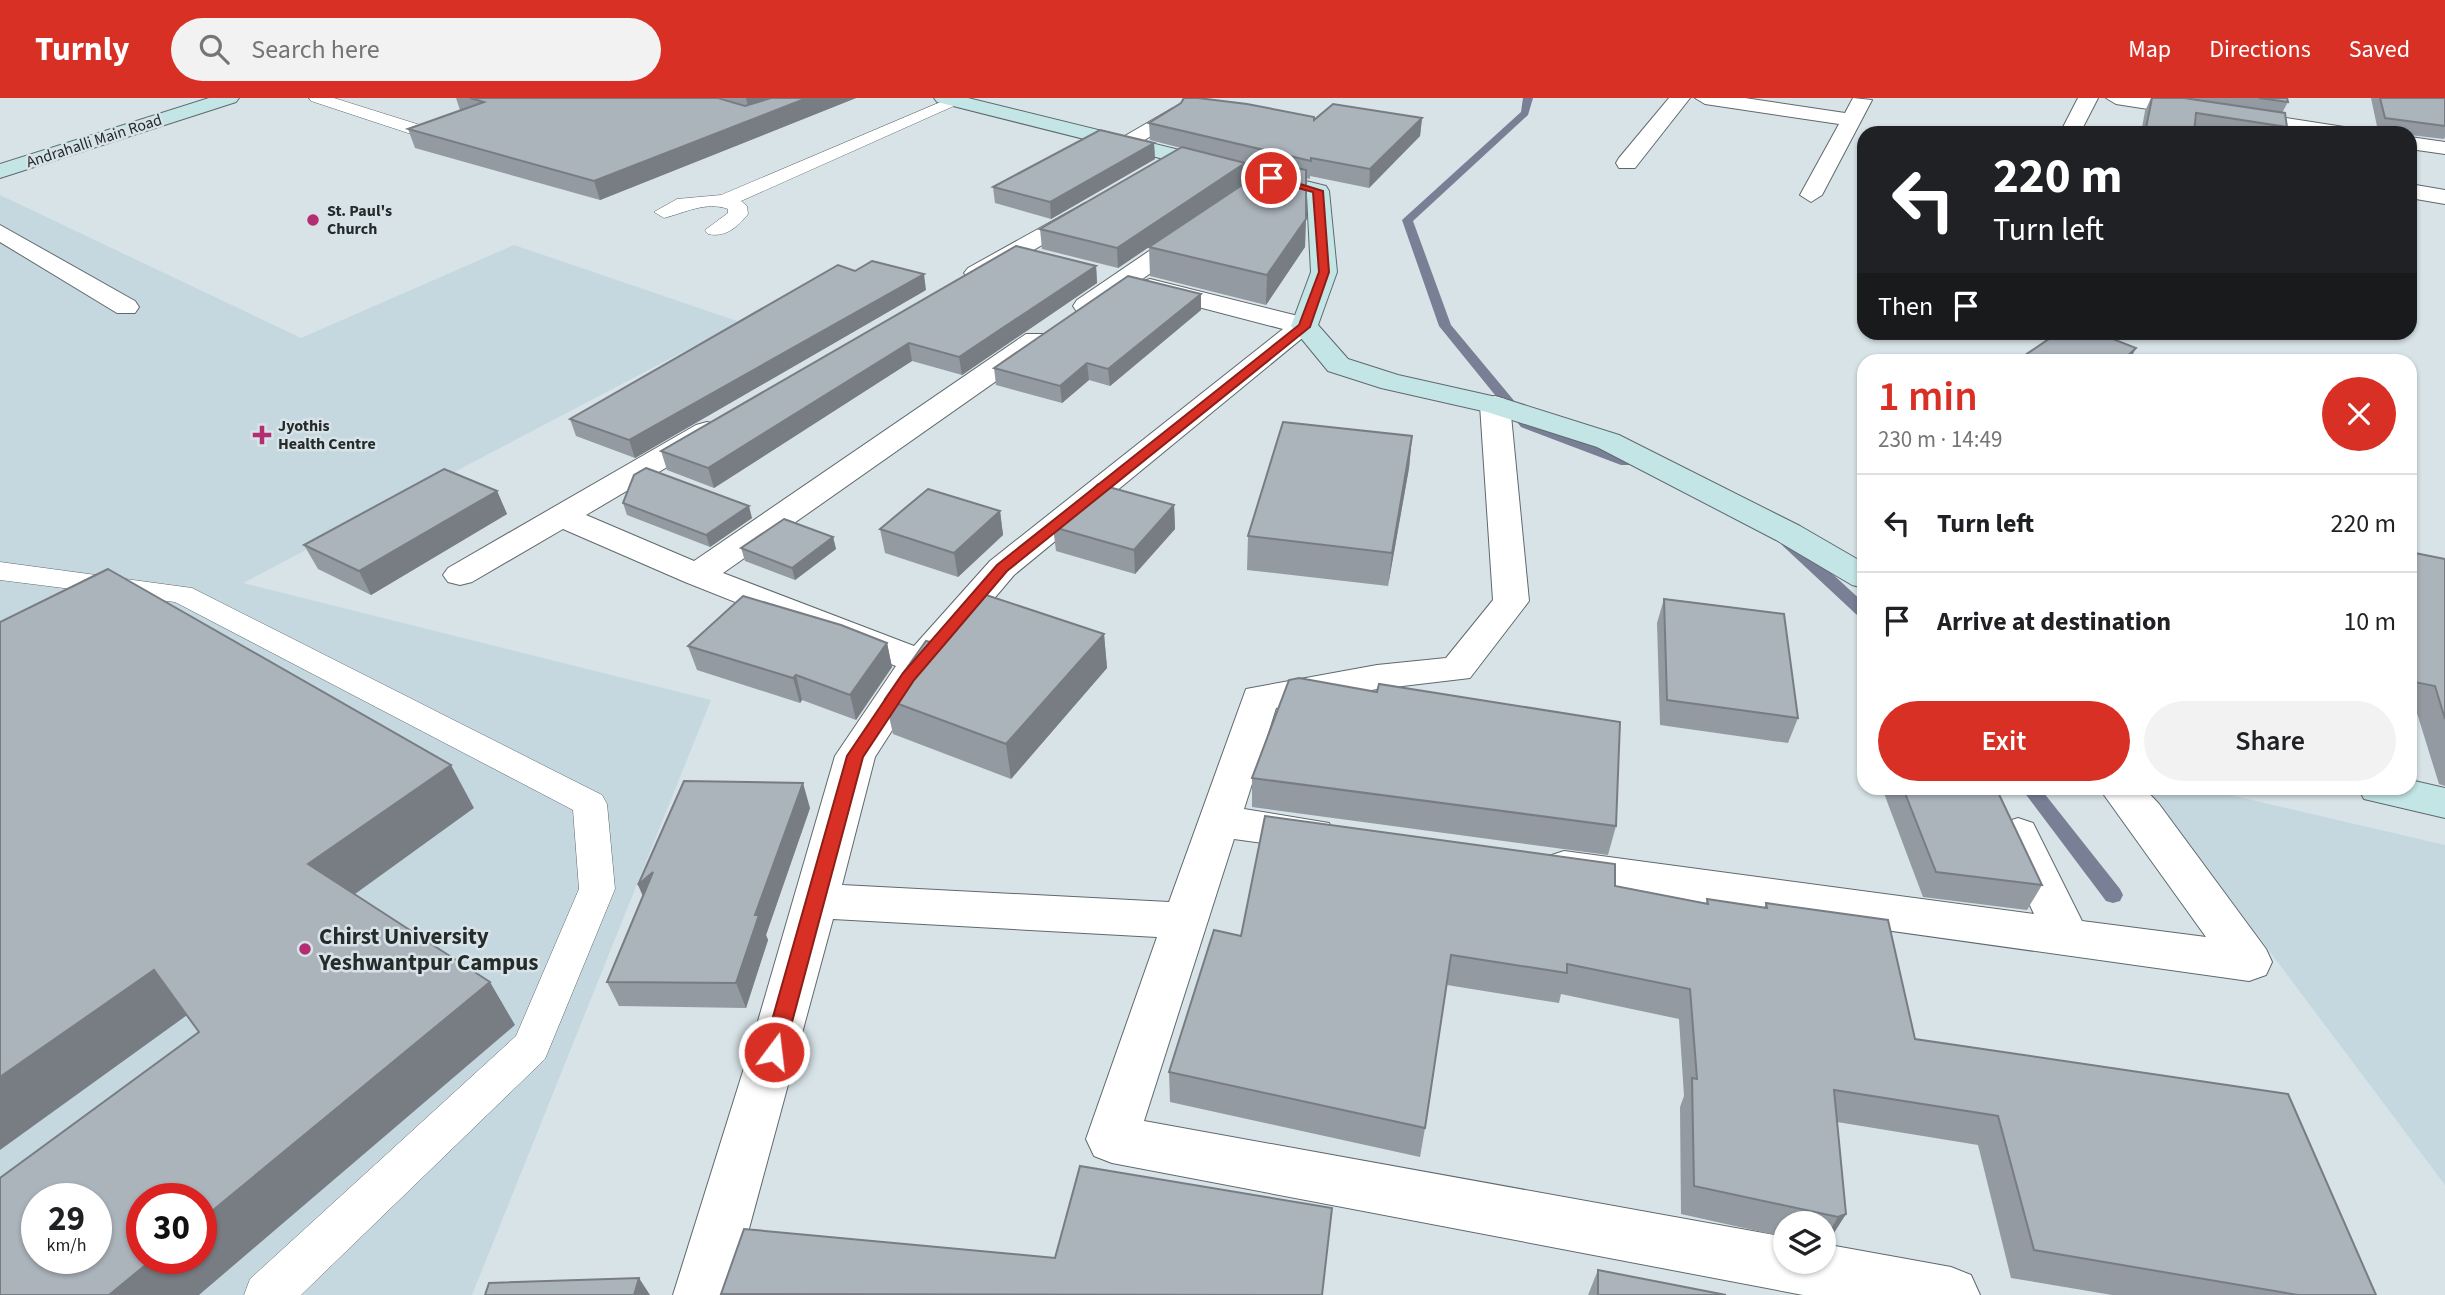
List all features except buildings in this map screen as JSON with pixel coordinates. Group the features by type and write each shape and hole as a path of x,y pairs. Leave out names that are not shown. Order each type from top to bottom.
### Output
{"street":[{"name":"Andrahalli Main Road","path":"0,171 229,98"},
{"path":"1627,163 1680,98"},
{"path":"1705,98 1852,120"},
{"path":"1811,195 1863,98"},
{"path":"2079,126 2088,98"},
{"path":"2116,98 2298,126"},
{"path":"702,1295 855,756 920,662 1002,568 1304,327 1324,272 1318,191 950,100"},
{"path":"1122,144 1173,114"},
{"path":"2417,144 2445,148"},
{"path":"1837,147 1857,151"},
{"path":"1143,177 1178,156"},
{"path":"697,575 1271,178"},
{"path":"2417,192 2445,197"},
{"path":"955,286 1108,197"},
{"path":"0,232 126,307"},
{"path":"1014,251 1051,261"},
{"path":"1087,271 1304,327 1338,365 1391,382 1495,405 1608,441 1788,533 1857,574"},
{"path":"1495,405 1511,601 1457,669 1377,677 1260,698 1112,1139 1951,1295"},
{"path":"460,575 728,419"},
{"path":"561,516 697,575 920,662"},
{"path":"1520,862 2249,962 2144,815 2126,795"},
{"path":"2410,795 2445,803"},
{"path":"1219,821 1356,840"},
{"path":"2018,834 2067,937"},
{"path":"815,901 1186,921"}],"lane":[{"path":"317,98 414,129"},
{"path":"664,212 684,203 724,201 950,100"},
{"path":"715,230 730,223 738,214 737,206 724,201"},
{"path":"0,571 182,594 590,804 597,889 531,1047 267,1295"},
{"path":"83,613 131,588"}],"shaded area":[{"name":"Chirst University Yeshwantpur Campus","path":"0,195 301,338 514,245 740,322 243,583 711,700 472,1295 0,1295"},
{"path":"2152,795 2230,795 2445,845 2445,1185"}],"waterway":[{"path":"1528,98 1525,113 1407,220 1445,326 1526,424 1626,462"},
{"path":"1789,544 1857,605"},
{"path":"2035,795 2113,895"}],"place":[{"name":"St. Paul's Church","path":"313,220"},
{"name":"Jyothis Health Centre","path":"262,435"},
{"name":"Chirst University Yeshwantpur Campus","path":"305,949"}],"route":[{"path":"774,1052 855,756 908,676 1002,568 1304,327 1324,272 1318,191 1271,178"}]}
